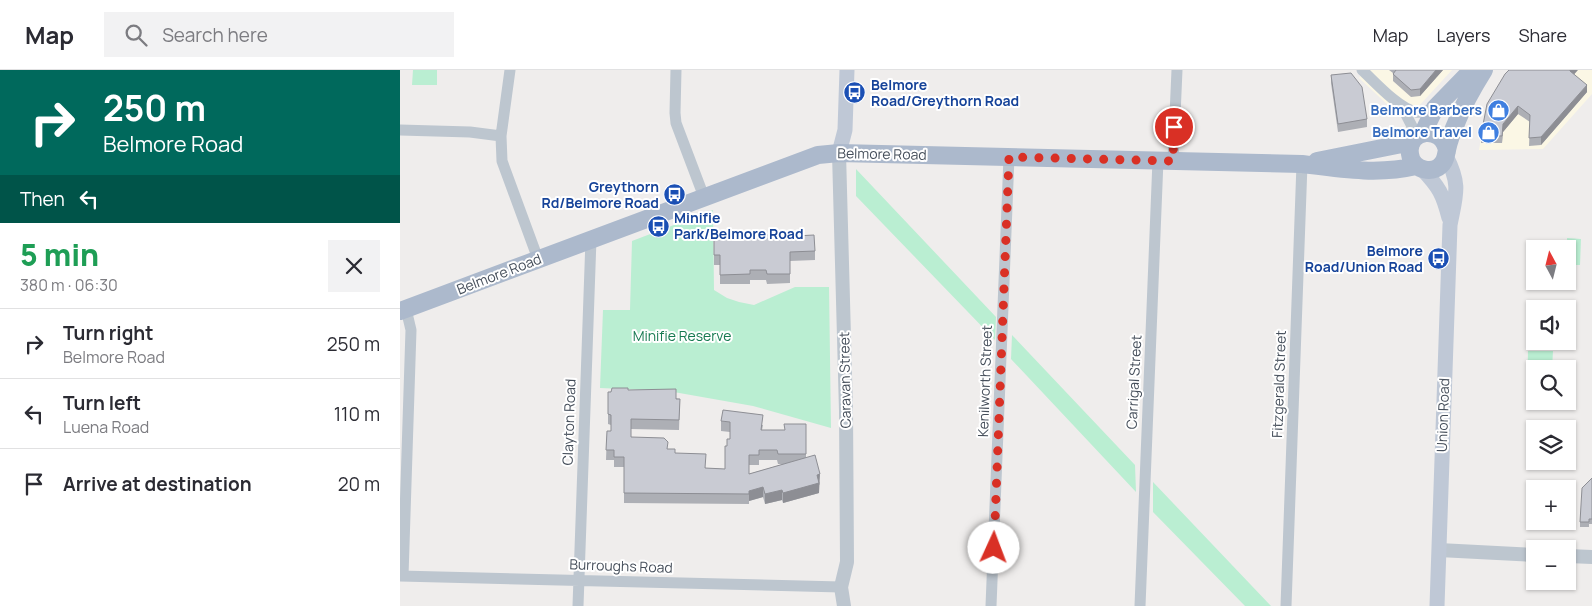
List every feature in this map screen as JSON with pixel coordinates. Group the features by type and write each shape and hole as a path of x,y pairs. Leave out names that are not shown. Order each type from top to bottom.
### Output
{"main road":[{"path":"839,153 845,130 847,70"},
{"path":"1419,167 1412,161 1410,148 1436,108 1472,70"},
{"path":"1447,153 1456,122 1484,70"},
{"path":"1417,137 1431,133 1439,136 1445,142 1447,153"},
{"name":"Belmore Road","path":"1302,164 1417,137"},
{"name":"Belmore Road","path":"403,310 818,155 839,153 1166,160 1302,164 1354,171 1389,171 1419,167 1427,170 1437,168 1441,165 1447,153"},
{"name":"Union Road","path":"1436,606 1450,225 1457,188 1456,176 1447,153"},
{"name":"Union Road","path":"1419,167 1437,186 1442,195 1450,225"}],"street":[{"path":"510,70 501,136 501,154 504,168 538,259"},
{"path":"676,70 676,123 704,197"},
{"name":"Carrigal Street","path":"1140,606 1166,160 1177,70"},
{"path":"1362,70 1401,105 1417,112 1436,108"},
{"path":"1401,105 1417,137"},
{"path":"400,130 470,132 501,136"},
{"name":"Caravan Street","path":"839,153 846,411 847,562 841,587 844,606"},
{"name":"Kenilworth Street","path":"992,606 1009,157"},
{"name":"Fitzgerald Street","path":"1286,606 1302,164"},
{"name":"Clayton Road","path":"578,606 591,239"},
{"path":"401,576 411,330 403,310"},
{"path":"1439,550 1526,555"},
{"path":"1576,556 1592,557"},
{"name":"Burroughs Road","path":"401,576 841,587"}],"shaded area":[{"path":"1366,70 1452,70 1405,121 1359,78"},
{"path":"1512,70 1592,70 1592,94 1543,149 1479,150 1486,108"}],"green space":[{"path":"413,70 437,70 437,85 412,85"},
{"path":"856,169 996,317 995,340 856,196"},
{"name":"Minifie Reserve","path":"713,210 714,290 727,298 754,305 795,287 829,287 831,428 753,406 668,391 600,388 603,310 630,310 632,241"},
{"path":"1567,238 1581,239 1580,265 1576,265 1576,240 1567,240"},
{"path":"1012,335 1135,465 1136,492 1011,359"},
{"path":"1528,351 1553,351 1552,360 1528,360"},
{"path":"1153,482 1271,606 1245,606 1153,512"}],"building":[{"path":"1396,70 1436,70 1420,89 1411,90 1393,74"},
{"path":"1509,70 1570,70 1587,85 1541,137 1529,138 1530,115 1518,106 1503,124 1502,136 1481,135 1487,104"},
{"path":"1351,73 1362,87 1367,119 1338,124 1331,75"},
{"path":"714,235 776,235 776,237 814,235 815,251 790,252 790,274 767,274 766,270 750,270 750,274 720,275 720,255 714,255"},
{"path":"612,388 628,388 628,390 676,389 676,399 680,399 679,420 631,419 631,437 664,438 668,442 667,449 675,449 675,453 706,454 705,468 725,469 725,446 727,446 727,439 730,439 730,422 721,421 723,410 763,415 761,430 785,430 784,424 806,424 806,454 778,454 777,450 759,450 759,455 749,455 749,474 815,455 820,474 817,475 819,483 783,493 782,490 765,494 763,487 749,491 749,494 624,493 624,457 614,457 614,450 606,450 607,431 611,431 611,415 608,414 608,392 611,392"},
{"path":"1592,478 1592,519 1589,519 1589,522 1580,522 1582,488"}],"place":[{"name":"Belmore Road/Greythorn Road","path":"855,93"},
{"name":"Belmore Barbers","path":"1498,110"},
{"name":"Belmore Travel","path":"1488,132"},
{"name":"Greythorn Rd/Belmore Road","path":"675,195"},
{"name":"Minifie Park/Belmore Road","path":"658,226"},
{"name":"Belmore Road/Union Road","path":"1439,259"}],"route":[{"path":"994,548 1009,157 1173,161 1174,127"}]}
